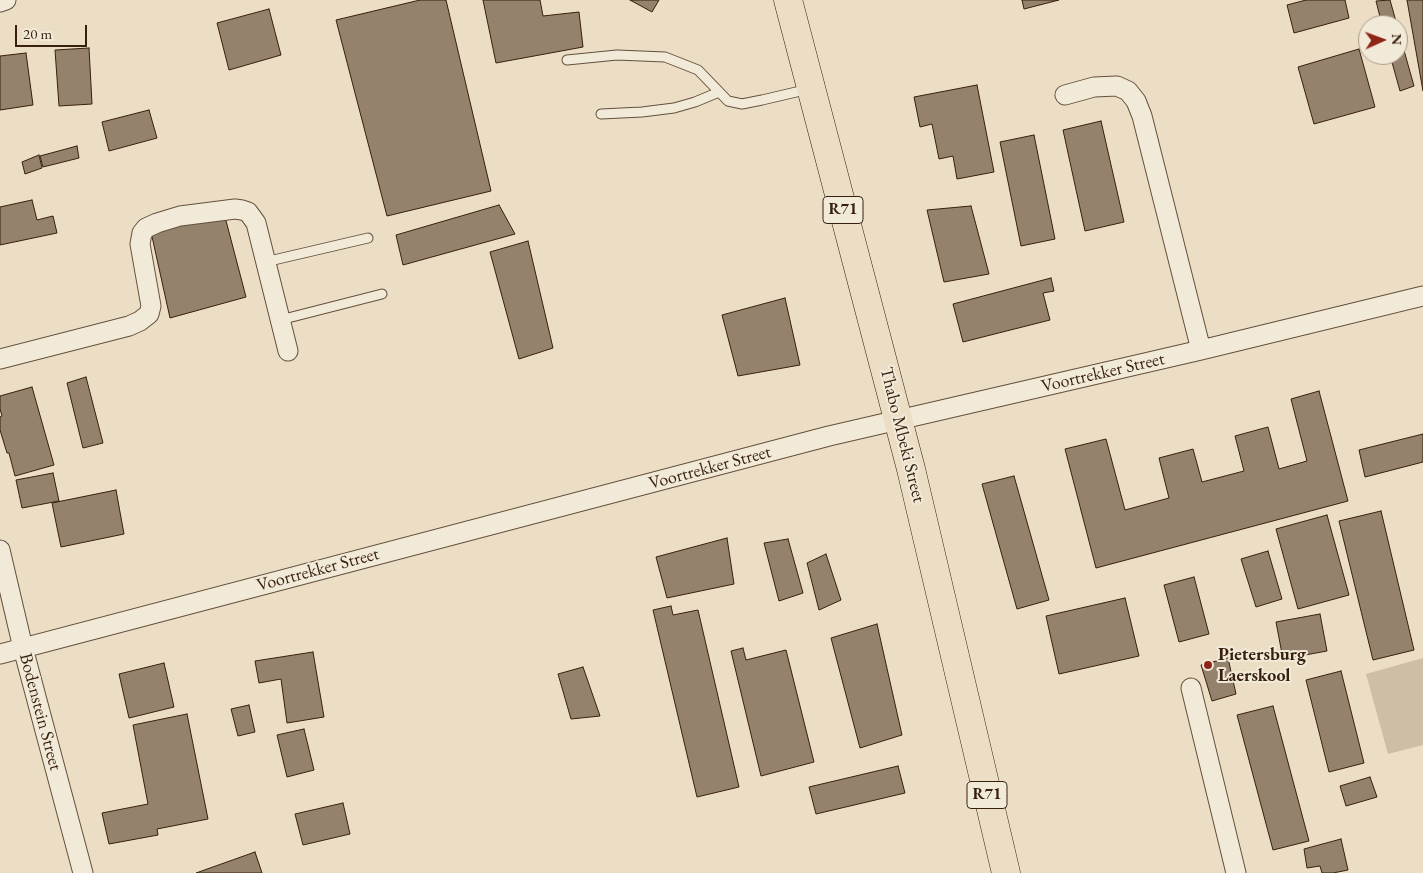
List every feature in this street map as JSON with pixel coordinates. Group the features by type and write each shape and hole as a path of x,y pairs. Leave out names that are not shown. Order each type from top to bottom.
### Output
{"main road":[{"name":"Thabo Mbeki Street","path":"788,0 898,420 1006,873"}],"street":[{"path":"0,2 6,0"},
{"path":"1066,95 1094,87 1117,86 1128,91 1136,101 1142,116 1201,350"},
{"path":"0,359 130,326 140,321 149,314 151,306 140,244 142,233 146,228 180,216 235,209 248,212 256,224 288,352"},
{"name":"Voortrekker Street","path":"0,654 829,436 934,413 1423,296"},
{"name":"Bodenstein Street","path":"0,550 23,648 83,873"},
{"path":"1191,688 1236,873"}],"lane":[{"path":"567,60 617,56 665,58 698,70 728,101 742,104 811,88"},
{"path":"601,114 674,108 719,92"},
{"path":"265,262 368,238"},
{"path":"280,320 382,294"}],"shaded area":[{"path":"1423,658 1423,745 1388,754 1366,674"}],"building":[{"path":"420,0 446,0 491,191 387,216 336,20"},
{"path":"483,0 540,0 543,16 579,12 583,47 496,63"},
{"path":"630,0 659,0 652,12"},
{"path":"1022,0 1059,0 1024,9"},
{"path":"1306,0 1345,0 1349,18 1294,33 1287,5"},
{"path":"1390,0 1394,15 1380,15 1376,1"},
{"path":"1407,0 1423,0 1423,91"},
{"path":"269,9 281,55 229,70 217,23"},
{"path":"89,48 92,104 59,106 55,50"},
{"path":"1358,49 1358,65 1363,65 1375,107 1314,124 1298,67"},
{"path":"26,53 33,105 0,110 0,56"},
{"path":"1393,65 1408,65 1414,86 1400,91"},
{"path":"977,85 994,172 957,179 953,156 939,159 932,124 920,127 914,97"},
{"path":"149,110 157,138 109,151 102,122"},
{"path":"1101,121 1124,222 1085,231 1063,130"},
{"path":"1034,135 1055,239 1021,246 1000,142"},
{"path":"77,146 79,158 43,167 40,156"},
{"path":"39,155 42,168 25,174 22,162"},
{"path":"32,200 37,220 53,216 57,233 0,245 0,207"},
{"path":"499,205 515,234 403,265 396,235"},
{"path":"971,206 989,274 944,282 927,210"},
{"path":"224,213 246,297 170,318 151,232"},
{"path":"528,241 553,348 519,359 490,252"},
{"path":"1051,278 1054,291 1043,293 1050,320 963,342 953,304"},
{"path":"785,298 800,365 738,376 722,315"},
{"path":"86,377 103,443 83,448 67,383"},
{"path":"32,387 54,465 15,476 0,430 0,417 2,416 0,396"},
{"path":"1319,391 1348,501 1096,568 1065,449 1106,439 1125,510 1169,498 1159,458 1193,449 1202,482 1244,471 1235,436 1268,427 1279,469 1307,461 1291,399"},
{"path":"1423,434 1423,462 1365,477 1359,450"},
{"path":"53,473 59,501 22,508 16,480"},
{"path":"1014,476 1049,600 1017,609 982,484"},
{"path":"116,490 124,534 61,547 52,503"},
{"path":"1381,511 1414,650 1373,660 1339,521"},
{"path":"1327,515 1349,595 1298,609 1276,529"},
{"path":"727,538 734,584 667,598 656,557"},
{"path":"788,539 803,593 779,601 764,543"},
{"path":"1268,551 1282,599 1256,607 1241,559"},
{"path":"826,554 841,600 819,610 807,563"},
{"path":"1194,577 1209,634 1179,642 1164,585"},
{"path":"1125,598 1139,656 1059,674 1046,616"},
{"path":"671,606 673,615 698,610 739,787 697,797 653,610"},
{"path":"1320,614 1327,651 1283,659 1276,622"},
{"path":"877,624 902,735 860,748 831,638"},
{"path":"743,648 746,660 786,650 814,762 761,776 731,651"},
{"path":"313,652 324,717 287,723 281,679 259,683 255,661"},
{"path":"1228,658 1236,694 1212,701 1201,665"},
{"path":"164,663 174,707 129,718 119,674"},
{"path":"583,667 600,716 571,719 558,674"},
{"path":"1341,671 1364,763 1329,772 1306,680"},
{"path":"249,705 255,732 238,736 231,709"},
{"path":"1273,706 1309,841 1273,850 1237,715"},
{"path":"187,714 208,819 157,829 158,835 109,844 102,813 148,804 133,725"},
{"path":"304,729 314,770 287,777 277,735"},
{"path":"898,766 905,793 816,814 809,787"},
{"path":"1370,777 1377,797 1346,806 1340,786"},
{"path":"343,803 350,834 303,845 295,814"},
{"path":"1341,839 1348,870 1322,873 1320,866 1307,868 1304,849"},
{"path":"255,852 262,873 196,873"}],"place":[{"name":"Pietersburg Laerskool","path":"1208,665"}]}
